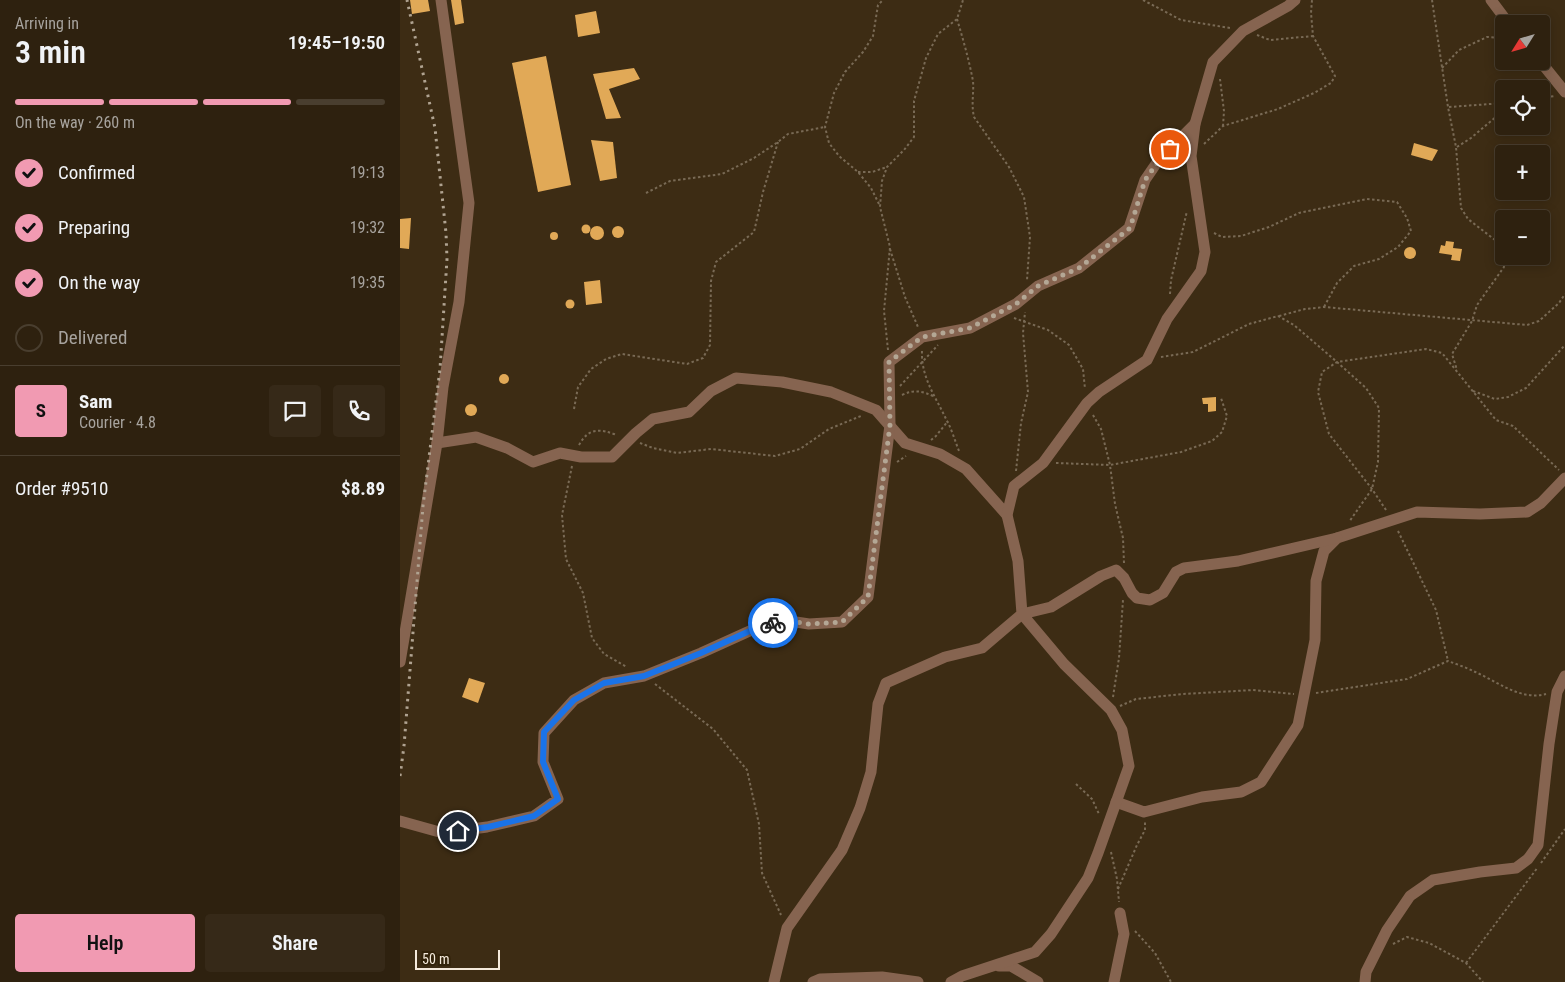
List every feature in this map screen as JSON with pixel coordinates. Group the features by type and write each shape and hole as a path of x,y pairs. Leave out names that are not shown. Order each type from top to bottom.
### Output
{"street":[{"path":"400,662 437,443 443,388 459,302 469,203 440,0"},
{"path":"951,982 962,976 1035,952 1051,934 1088,878 1129,766 1122,730 1111,710 1064,664 1022,614 1018,561 1007,516 1014,486 1043,463 1087,403 1099,392 1147,360 1167,319 1201,270 1205,252 1191,156 1194,124 1213,62 1243,31 1288,6 1294,0"},
{"path":"1491,0 1502,15"},
{"path":"1547,70 1565,92"},
{"path":"400,821 443,833 488,827 534,816 558,799 543,762 544,732 574,700 604,683 644,676 754,629 783,620 809,624 842,622 868,597 890,425 889,362 922,337 970,328 1016,304 1038,286 1079,268 1130,228 1145,180 1158,162 1194,124"},
{"path":"437,443 476,437 507,448 533,462 560,453 574,456 612,457 653,419 689,412 711,390 736,378 782,382 831,392 876,410 905,443 940,454 966,469 1007,516"},
{"path":"774,982 787,928 842,850 860,808 871,772 878,704 886,683 944,657 982,648 1022,614 1051,607 1100,576 1116,570 1124,578 1132,593 1138,598 1150,600 1163,593 1176,572 1184,568 1238,561 1337,538 1416,512 1480,514 1527,512 1541,503 1565,477"},
{"path":"1116,802 1144,812 1202,797 1241,792 1261,782 1298,725 1315,640 1316,581 1324,551 1337,538"},
{"path":"1364,982 1366,972 1386,930 1410,896 1433,880 1516,868 1528,859 1538,844 1557,692 1565,676"},
{"path":"1114,982 1124,934 1120,913"},
{"path":"990,967 1011,966 1038,982"},
{"path":"813,982 820,979 882,977 918,982"}],"path":[{"path":"883,0 878,5 873,36 863,52 845,72 834,93 825,126 829,142 839,156 858,172 870,188 880,207 905,297 922,337 922,362 926,380 948,422 966,469"},
{"path":"963,0 957,19 973,83 972,107 974,116 1010,167 1024,197 1030,237 1023,333 1028,392 1021,423 1014,486"},
{"path":"1143,0 1181,20 1243,31 1270,40 1313,36"},
{"path":"1202,151 1204,143 1223,126 1278,109 1331,83 1335,76 1313,36 1312,0"},
{"path":"1432,0 1456,147 1461,208 1468,219 1495,240 1503,258 1504,267 1477,306 1472,321 1452,354 1458,372"},
{"path":"880,207 882,181 887,167 914,137 914,101 926,58 938,34 957,19"},
{"path":"1442,68 1459,50 1487,37 1495,37"},
{"path":"1220,77 1224,111 1223,126"},
{"path":"1448,107 1495,104"},
{"path":"1456,147 1471,138 1495,118"},
{"path":"646,193 670,181 722,174 754,158 788,134 825,126"},
{"path":"574,409 578,387 591,369 606,359 622,354 688,364 703,358 710,345 711,281 716,262 754,232 763,192 778,142"},
{"path":"858,172 872,172 887,167"},
{"path":"1202,227 1222,237 1241,236 1269,227 1299,213 1367,199 1397,202 1407,218 1411,231 1398,248 1385,256 1354,266 1337,283 1324,307"},
{"path":"1169,299 1171,280 1188,208"},
{"path":"889,362 884,311 890,247"},
{"path":"1147,360 1193,352 1249,324 1305,308 1324,307 1527,325 1539,321 1559,303 1565,294"},
{"path":"998,314 1048,330 1069,345 1083,369 1087,403 1101,429 1110,464 1114,504 1123,538 1124,578 1119,658 1111,710"},
{"path":"1278,316 1294,325 1366,388 1379,408 1378,462 1372,489 1337,538"},
{"path":"890,397 949,332"},
{"path":"1473,391 1495,400 1508,397 1526,388 1565,345"},
{"path":"1448,661 1436,610 1392,520 1372,489 1329,434 1318,392 1322,372 1337,362 1426,349 1442,353 1496,420 1513,426 1565,477"},
{"path":"890,411 895,401 903,394 912,390 924,392 935,397"},
{"path":"1043,463 1110,464 1181,452 1212,441 1222,432 1227,416 1221,398"},
{"path":"787,928 762,872 759,824 747,770 713,729 644,676 604,654 592,638 583,593 566,559 562,515 574,456 580,442 591,431 603,430 653,448 677,452 711,448 775,456 800,449 829,429 876,410"},
{"path":"1111,710 1136,699 1183,694 1253,690 1304,694 1407,679 1448,661 1473,670 1520,694 1540,696 1557,692"},
{"path":"1117,890 1145,830 1144,812"},
{"path":"1466,963 1565,829"},
{"path":"1120,913 1154,953 1170,982"},
{"path":"1375,953 1407,937 1429,943 1466,963 1483,982"}],"building":[{"path":"410,0 428,0 430,11 412,14"},
{"path":"451,0 461,0 464,23 455,25"},
{"path":"596,11 600,33 578,37 575,15"},
{"path":"546,56 571,185 538,192 512,63"},
{"path":"634,68 640,79 609,89 621,118 606,119 593,74"},
{"path":"591,140 613,142 617,178 600,181"},
{"path":"1414,143 1438,150 1432,161 1411,155"},
{"path":"411,218 409,249 400,248 400,219"},
{"path":"586,225 590,229 586,233 582,229"},
{"path":"597,226 602,228 604,233 602,238 597,240 592,238 590,233 592,228"},
{"path":"616,226 620,226 624,232 620,238 616,238 612,234 612,230"},
{"path":"554,232 558,236 554,240 550,236"},
{"path":"1446,241 1454,242 1453,248 1462,249 1460,261 1451,260 1452,255 1439,253 1441,245 1445,246"},
{"path":"1412,247 1415,248 1415,258 1408,259 1405,258 1404,251 1405,248"},
{"path":"600,280 602,303 586,305 584,282"},
{"path":"570,299 575,304 570,309 565,304"},
{"path":"504,374 509,379 504,384 499,379"},
{"path":"1216,397 1216,411 1208,412 1208,404 1203,404 1202,398"},
{"path":"471,404 477,410 471,416 465,410"},
{"path":"469,678 485,683 478,703 462,697"}],"railway":[{"path":"400,776 423,506 440,369 447,259 435,128 407,0"}],"way so far":[{"path":"773,623 783,620 809,624 842,622 868,597 890,425 889,362 922,337 970,328 1016,304 1038,286 1079,268 1130,228 1145,180 1170,149"}],"route":[{"path":"458,831 488,827 534,816 558,799 543,762 544,732 574,700 604,683 644,676 754,629 773,623"}]}
